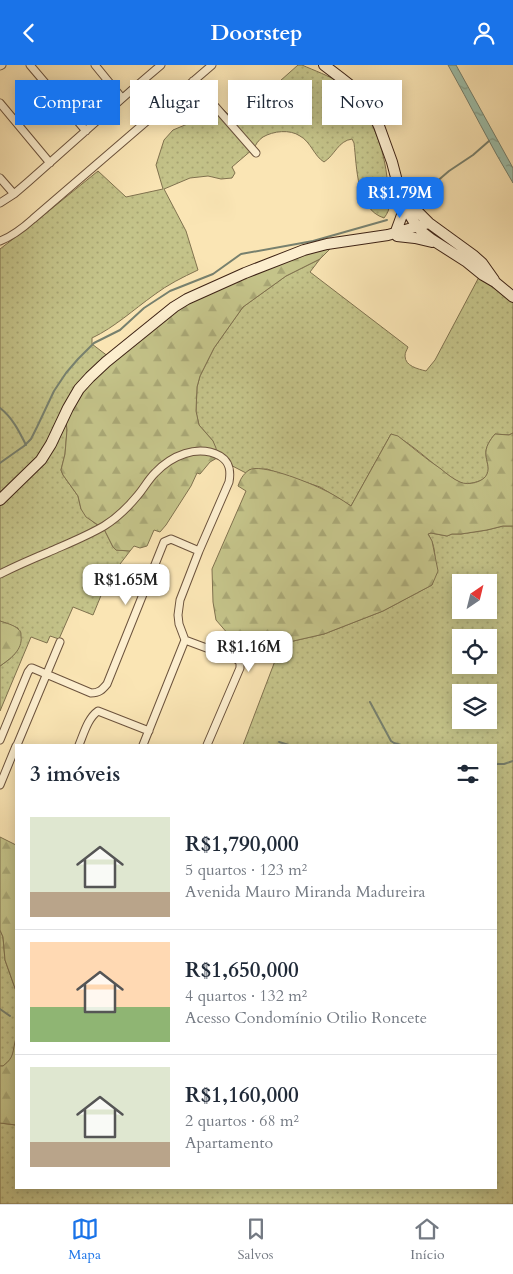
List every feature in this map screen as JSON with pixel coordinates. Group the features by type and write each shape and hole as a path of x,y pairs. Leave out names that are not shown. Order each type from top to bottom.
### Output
{"street":[{"path":"30,65 86,131"},
{"path":"95,65 122,98"},
{"path":"194,80 212,65"},
{"path":"324,65 355,89 369,105 392,162 406,211 418,227 439,245 467,262 513,297"},
{"path":"0,203 14,194 50,163 159,66"},
{"path":"0,103 50,163"},
{"path":"218,110 256,153"},
{"path":"0,241 8,238 23,227 142,125"},
{"path":"0,178 14,194"},
{"path":"402,200 429,223 473,255 486,268 495,282"},
{"path":"392,235 402,215 402,200"},
{"path":"0,500 41,459 51,444 79,389 106,361 174,307 187,299 245,273 304,250 392,235 429,223"},
{"path":"392,235 415,238 439,245"},
{"path":"0,574 28,560 82,538 106,525 138,495 155,473 180,455 195,451 208,451 222,457 228,464 231,472 230,482 199,551 180,600 179,625 185,640 144,744"},
{"path":"0,739 29,669 32,668 91,693 98,693 108,684 164,542 171,539 199,551"},
{"path":"185,640 240,662 240,668 207,744"},
{"path":"17,744 60,642"},
{"path":"79,744 90,719 98,711 150,731"},
{"path":"0,785 15,748"}],"green space":[{"path":"298,65 321,73 335,80 322,80 322,125 372,125 385,163 389,201 388,211 384,218 375,213 363,197 357,175 352,139 343,142 324,162 304,139 291,132 272,133 261,138 253,149 232,167 235,173 232,178 221,179 208,176 190,178 164,189 186,231 198,270 164,288 116,324 92,338 92,344 109,357 65,412 67,430 65,454 61,470 63,475 78,496 81,509 93,522 104,529 113,547 116,550 130,551 107,581 93,615 73,607 59,639 50,636 47,643 31,637 0,711 0,666 11,658 16,651 18,628 0,621 0,249 98,171 126,197 163,189 156,165 164,140 173,130 185,125 218,125 218,109 221,107 228,114 228,125 312,125 312,80 281,80"},
{"path":"327,247 332,247 320,259 286,276 243,307 214,348 200,376 197,387 196,411 199,425 213,441 217,458 210,462 200,474 197,473 191,486 166,525 160,532 154,530 147,546 140,548 134,546 130,551 116,550 104,529 86,517 81,509 78,496 61,470 65,454 67,430 65,412 79,382 109,357 115,362 133,344 167,316 202,295"},
{"path":"320,259 310,272 408,347 405,356 407,362 412,367 426,371 435,360 479,277 513,302 513,433 509,435 495,434 491,440 486,451 488,474 484,479 474,483 461,483 411,446 391,434 351,506 320,487 267,469 249,470 246,473 217,458 213,441 199,425 196,412 197,387 200,376 214,348 243,307 286,276"},
{"path":"513,433 513,526 447,536 428,534 432,541 438,571 432,585 383,611 324,634 267,647 252,648 241,644 229,635 216,620 213,602 212,569 246,491 238,486 243,475 249,470 263,469 295,478 336,496 351,506 391,434 398,436 452,478 467,484 483,479 487,474 486,449 495,434 509,435"},
{"path":"513,526 513,1204 0,1204 0,1123 15,1125 15,1189 497,1189 497,744 243,744 278,653 276,645 324,634 383,611 432,585 435,553 428,534 447,536"},
{"path":"0,621 12,625 19,630 21,641 15,654 0,666"},
{"path":"0,837 15,844 15,988 5,960 3,937 0,930"},
{"path":"0,930 3,937 5,960 15,988 15,1044 13,1056 3,1066 0,1066"},
{"path":"15,1042 15,1125 0,1123 0,1066 7,1063"}],"water":[{"path":"448,65 456,65 513,168 513,183 496,154"}],"waterway":[{"path":"416,202 449,171 473,155 489,141"},
{"path":"0,463 31,439 54,391 78,359 94,343 120,330 144,308 170,291 213,274 241,254 313,241 387,220"},
{"path":"0,408 12,420 26,445"},
{"path":"370,702 391,741 398,744"},
{"path":"279,742 286,744"},
{"path":"497,764 513,761"},
{"path":"0,1009 10,1016"}]}
